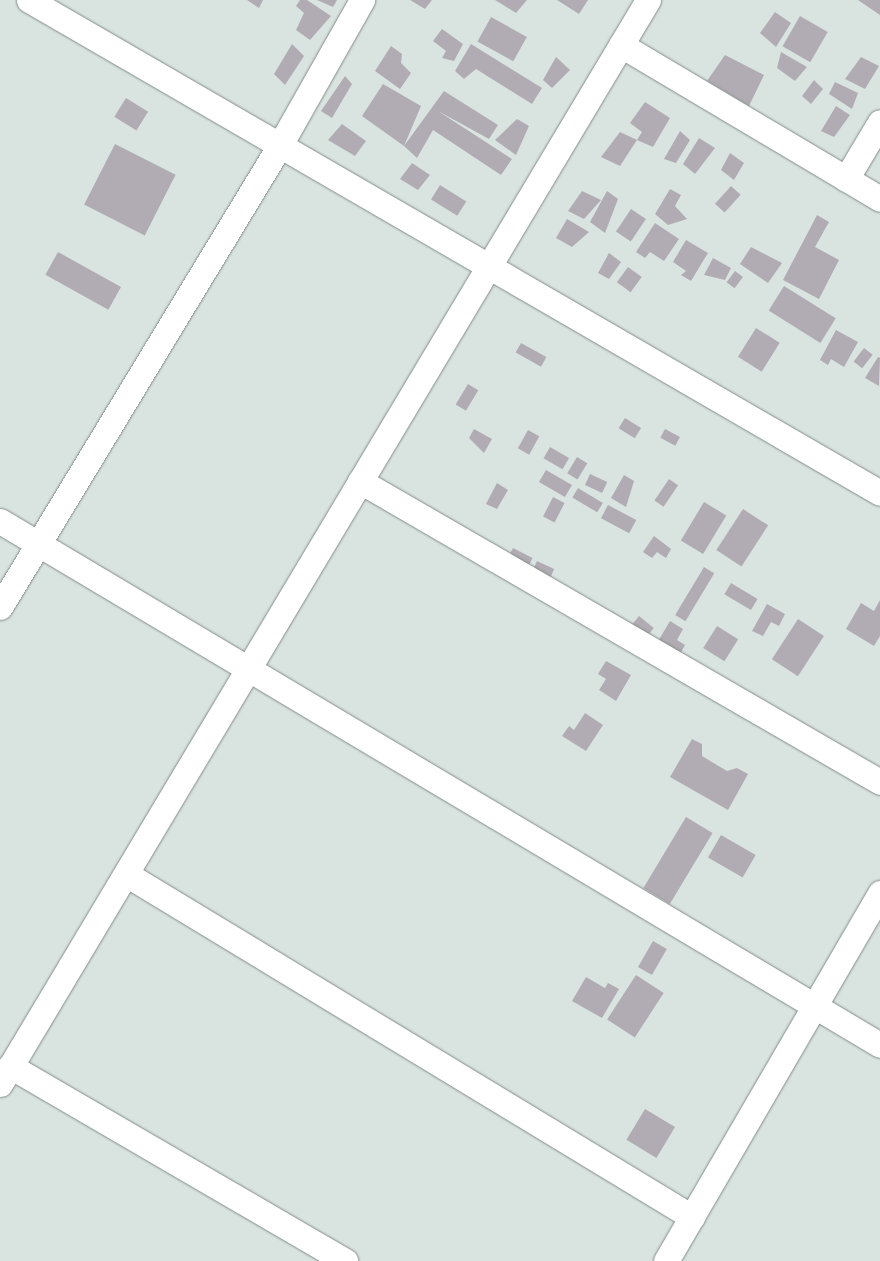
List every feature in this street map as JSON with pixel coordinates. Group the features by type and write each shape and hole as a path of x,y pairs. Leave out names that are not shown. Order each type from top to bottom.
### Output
{"street":[{"path":"29,0 880,493"},
{"path":"0,607 37,543 280,145 362,0"},
{"path":"345,1261 5,1075 648,0"},
{"path":"621,45 880,199"},
{"path":"846,179 880,122"},
{"path":"360,481 880,782"},
{"path":"0,521 880,1045"},
{"path":"126,874 692,1218"},
{"path":"666,1261 817,1007 880,893"}],"building":[{"path":"247,0 263,0 259,8"},
{"path":"300,0 307,0 331,16 310,40 296,30 304,13 296,6"},
{"path":"317,0 337,0 333,7"},
{"path":"410,0 432,0 425,9"},
{"path":"495,0 527,0 516,13"},
{"path":"557,0 588,0 579,14"},
{"path":"858,0 880,0 880,15"},
{"path":"775,12 791,23 776,47 760,33"},
{"path":"800,16 828,32 810,62 782,46"},
{"path":"491,17 527,37 513,61 477,41"},
{"path":"442,29 463,44 454,61 442,58 446,51 433,41"},
{"path":"292,44 304,56 285,85 274,74"},
{"path":"471,44 542,88 532,104 476,69 464,79 455,71"},
{"path":"391,46 402,54 401,63 411,73 400,89 375,71"},
{"path":"781,52 807,67 795,81 777,68"},
{"path":"725,55 764,75 749,106 707,81"},
{"path":"556,57 570,70 552,88 543,80"},
{"path":"861,57 879,66 865,89 845,79"},
{"path":"345,76 352,84 332,118 321,111"},
{"path":"814,80 823,89 811,104 802,96"},
{"path":"835,82 858,93 852,109 829,94"},
{"path":"383,84 421,106 404,146 362,116"},
{"path":"444,91 498,125 489,139 438,111 512,159 501,175 433,130 417,158 404,146"},
{"path":"126,98 148,112 136,130 114,117"},
{"path":"645,102 670,118 653,147 637,140 642,132 630,123"},
{"path":"836,106 850,115 834,137 821,131"},
{"path":"517,119 529,126 516,155 495,140"},
{"path":"342,124 366,141 355,156 328,140"},
{"path":"680,131 690,140 676,163 664,159"},
{"path":"620,132 637,140 620,166 601,157"},
{"path":"699,138 715,148 695,174 683,164"},
{"path":"115,144 176,175 145,235 84,205"},
{"path":"730,153 744,163 734,180 721,170"},
{"path":"412,163 430,175 418,190 400,179"},
{"path":"440,185 466,201 457,216 431,199"},
{"path":"731,186 741,195 725,213 715,204"},
{"path":"670,189 681,195 675,206 687,219 668,225 655,214"},
{"path":"582,191 601,200 584,219 568,211"},
{"path":"607,191 618,199 605,233 590,222"},
{"path":"631,209 646,219 631,241 616,231"},
{"path":"817,215 829,222 815,247 839,260 819,299 783,280"},
{"path":"567,219 589,232 572,247 556,238"},
{"path":"655,223 679,239 664,261 650,252 645,258 636,252"},
{"path":"686,240 708,253 691,281 681,275 686,271 673,262"},
{"path":"751,247 782,263 768,283 740,264"},
{"path":"58,252 121,287 108,310 45,275"},
{"path":"609,253 621,262 609,279 598,273"},
{"path":"713,258 731,268 725,280 704,275"},
{"path":"628,267 642,277 631,292 617,282"},
{"path":"735,271 743,277 735,288 727,282"},
{"path":"784,286 836,318 820,343 769,311"},
{"path":"756,328 780,343 762,372 738,357"},
{"path":"836,330 858,342 844,367 831,359 828,365 820,360"},
{"path":"521,343 546,357 541,367 516,353"},
{"path":"864,348 873,355 862,368 854,361"},
{"path":"878,357 880,358 879,386 865,378"},
{"path":"468,384 478,390 466,411 456,405"},
{"path":"625,418 641,428 635,438 619,428"},
{"path":"474,429 492,439 484,453 469,438"},
{"path":"665,429 680,437 675,446 660,438"},
{"path":"528,430 539,436 529,455 518,448"},
{"path":"550,447 569,458 563,469 544,458"},
{"path":"577,457 587,463 578,479 567,473"},
{"path":"546,470 572,485 565,497 539,482"},
{"path":"590,474 607,482 602,493 585,485"},
{"path":"624,475 634,481 626,507 611,498"},
{"path":"669,479 678,485 664,507 654,501"},
{"path":"497,483 508,490 497,509 486,504"},
{"path":"578,488 603,503 597,512 572,497"},
{"path":"553,497 565,503 555,523 543,517"},
{"path":"704,502 726,515 703,554 681,541"},
{"path":"608,505 636,520 629,533 601,518"},
{"path":"743,509 768,525 741,566 716,550"},
{"path":"654,536 671,549 666,558 657,552 652,558 643,552"},
{"path":"513,548 533,558 527,570 507,560"},
{"path":"537,561 554,569 550,579 532,571"},
{"path":"704,567 714,573 685,621 675,615"},
{"path":"731,583 758,599 751,610 724,594"},
{"path":"880,600 880,636 874,646 846,629 861,603 874,611"},
{"path":"767,604 785,614 779,626 771,622 763,636 752,631"},
{"path":"639,616 654,628 646,638 631,626"},
{"path":"798,619 824,636 798,676 772,659"},
{"path":"670,621 683,629 677,640 685,645 679,656 657,643"},
{"path":"717,626 738,639 724,661 703,648"},
{"path":"606,661 631,675 616,701 599,690 606,679 598,674"},
{"path":"585,713 603,725 586,751 562,736 569,726 574,730"},
{"path":"692,739 702,744 702,756 727,771 737,768 748,774 728,810 670,777"},
{"path":"686,817 713,833 670,904 643,888"},
{"path":"721,835 756,855 743,878 708,858"},
{"path":"653,941 667,949 652,975 638,967"},
{"path":"636,975 664,993 635,1037 607,1019"},
{"path":"586,977 605,988 608,983 619,989 602,1018 572,1001"},
{"path":"645,1109 675,1127 656,1158 626,1140"}]}
